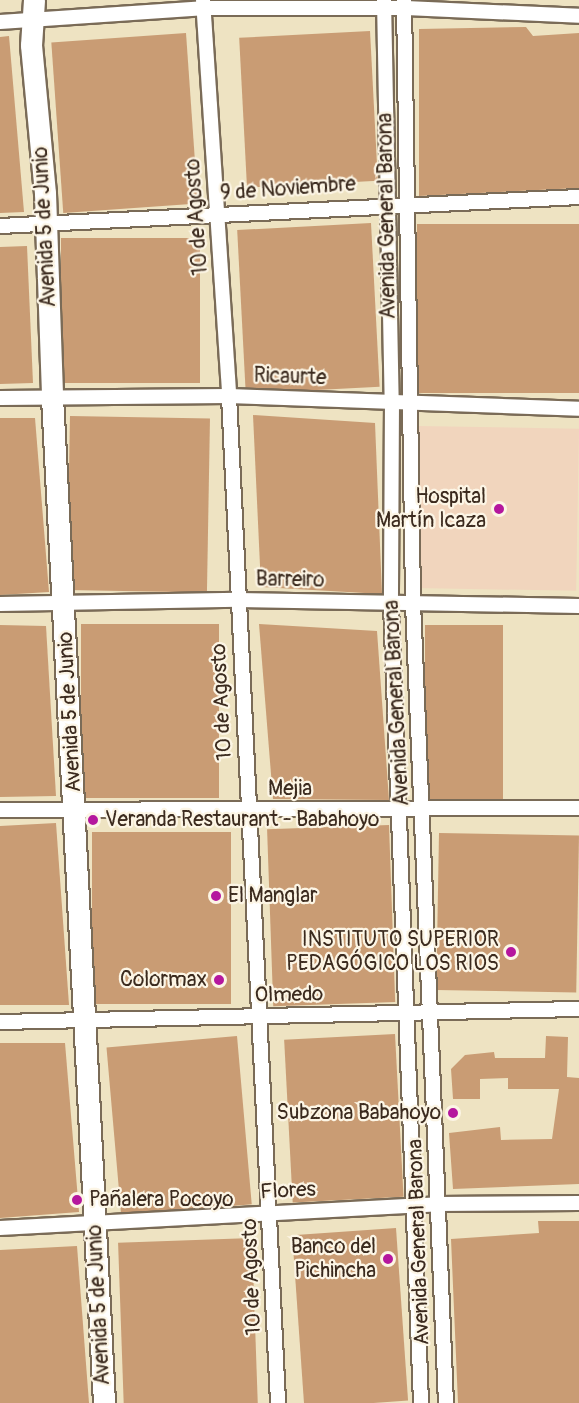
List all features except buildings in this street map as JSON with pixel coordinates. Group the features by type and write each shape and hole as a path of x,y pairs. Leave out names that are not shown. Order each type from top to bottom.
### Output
{"main road":[{"name":"Avenida 5 de Junio","path":"24,0 31,21"},
{"name":"Avenida 5 de Junio","path":"34,0 31,21 47,224 52,397 76,810 104,1403"}],"street":[{"path":"0,22 203,4 405,4 579,16"},
{"name":"10 de Agosto","path":"203,4 229,396 248,810 271,1213 278,1403"},
{"name":"Avenida General Barona","path":"405,4 407,203 413,401 413,603 446,1403"},
{"name":"Avenida General Barona","path":"385,5 392,401 391,604 401,810 420,1403"},
{"name":"9 de Noviembre","path":"0,226 387,204 579,197"},
{"name":"Ricaurte","path":"0,398 229,396 413,401 579,409"},
{"name":"Barreiro","path":"0,604 63,600 238,600 579,606"},
{"name":"Mejia","path":"0,810 579,808"},
{"name":"Olmedo","path":"0,1022 85,1017 260,1017 579,1009"},
{"name":"Flores","path":"0,1228 414,1205 579,1203"}],"shaded area":[{"name":"Hospital Martín Icaza","path":"418,426 579,429 576,591 415,588"}],"place":[{"name":"Hospital Martín Icaza","path":"499,509"},
{"name":"Veranda Restaurant - Babahoyo","path":"93,820"},
{"name":"El Manglar","path":"216,896"},
{"name":"INSTITUTO SUPERIOR PEDAGÓGICO LOS RIOS","path":"511,952"},
{"name":"Colormax","path":"219,980"},
{"name":"Subzona Babahoyo","path":"453,1113"},
{"name":"Pañalera Pocoyo","path":"77,1200"},
{"name":"Banco del Pichincha","path":"388,1259"}]}
